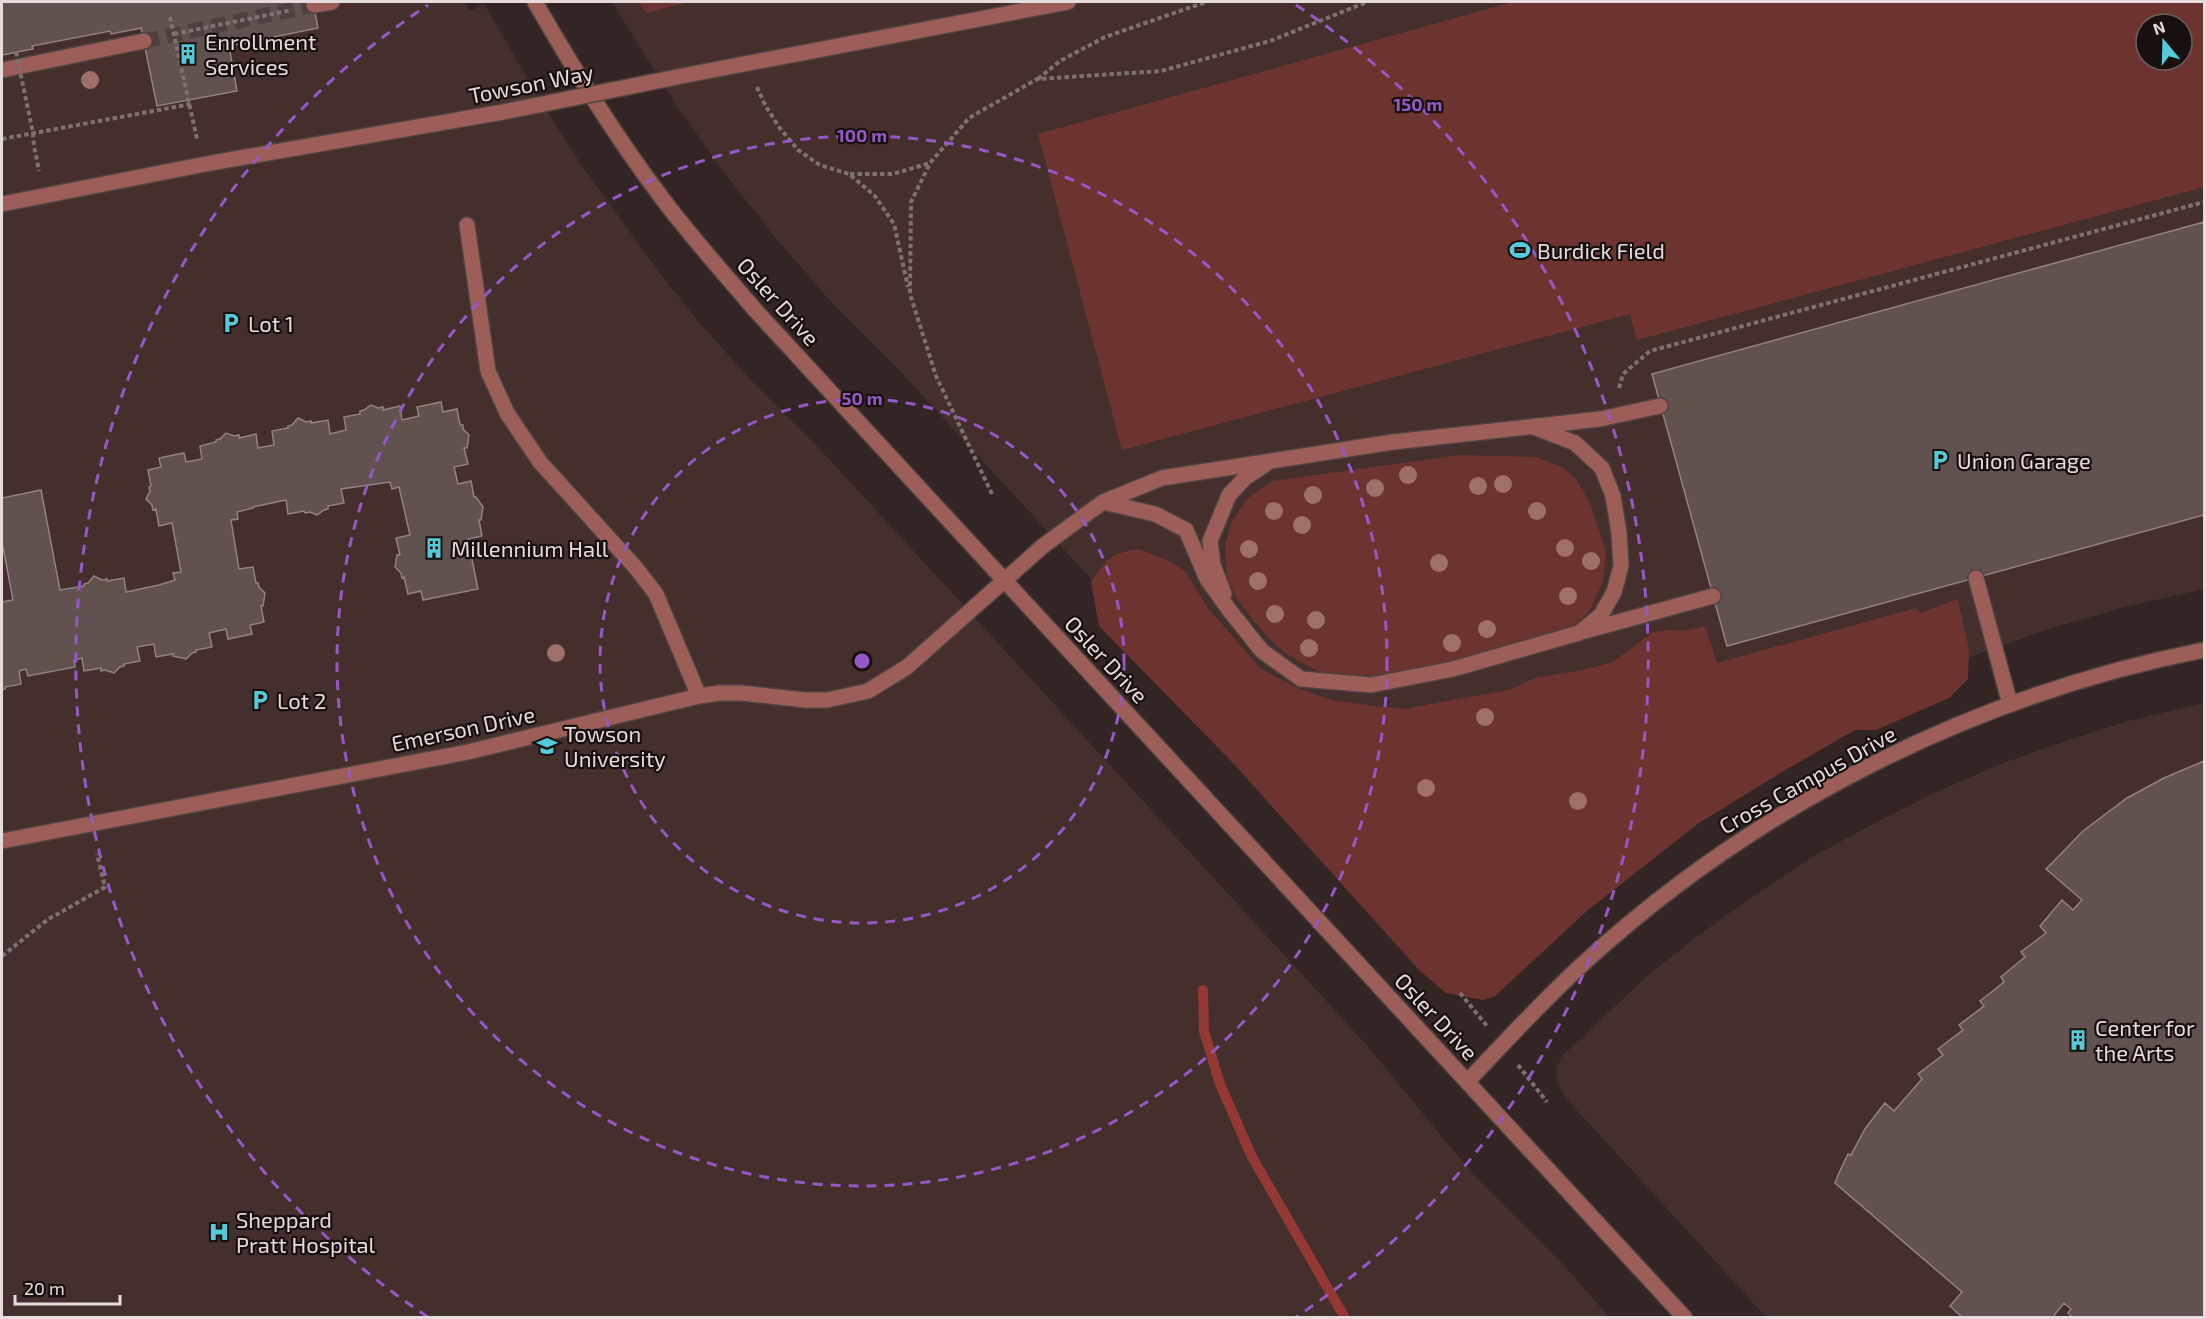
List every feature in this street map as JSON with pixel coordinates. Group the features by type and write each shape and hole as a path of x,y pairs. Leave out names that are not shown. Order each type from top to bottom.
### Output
{"street":[{"path":"314,5 332,2"},
{"name":"Osler Drive","path":"535,2 616,134 682,223 756,311 1685,1317"},
{"name":"Towson Way","path":"2,204 202,165 503,112 1068,2"},
{"path":"2,70 18,59 144,41"},
{"path":"467,225 488,371 507,413 540,462 636,568 656,594 699,696"},
{"name":"Emerson Drive","path":"2,841 468,752 699,696 741,693 827,700 868,691 907,667 1043,546 1103,502 1162,478 1393,442 1600,419 1660,406"},
{"path":"1533,427 1575,443 1602,468 1613,496 1622,566 1614,592 1601,615 1579,633"},
{"path":"1230,611 1213,566 1210,541 1229,495 1245,478 1271,461"},
{"path":"1103,502 1155,514 1185,530 1207,579 1230,611 1262,651 1301,679 1371,685 1453,669 1713,596"},
{"path":"1976,578 2010,704"},
{"name":"Cross Campus Drive","path":"1467,1082 1541,1004 1586,961 1713,859 1771,820 1838,782 1916,744 2010,704 2086,678 2158,659 2205,650"}],"path":[{"path":"910,294 911,202 930,163 969,118 1105,37 1206,2"},
{"path":"1037,79 1161,71 1270,41 1367,2"},
{"path":"174,34 293,10"},
{"path":"170,17 191,104 202,165"},
{"path":"18,59 39,171"},
{"path":"755,81 765,105 779,127 798,150 820,165 849,174 893,174 930,163"},
{"path":"2,139 191,104"},
{"path":"849,174 875,196 894,224 910,294 936,376 992,494"},
{"path":"1619,389 1623,374 1650,351 2205,202"},
{"path":"2,956 47,920 105,887 97,854"}],"shaded area":[{"name":"Towson University","path":"2,2 465,2 470,11 484,4 580,163 661,275 704,328 750,379 819,448 1365,1043 1471,1172 1564,1265 1609,1317 2,1318"},
{"path":"612,2 2204,2 2204,589 2125,607 2052,628 1910,681 1452,972 901,372 834,305 778,241 726,175 676,105"},
{"path":"639,2 689,2 646,13"},
{"name":"Burdick Field","path":"1513,2 2204,2 2204,187 1637,340 1630,314 1122,450 1038,134"},
{"path":"1460,455 1536,457 1564,468 1576,479 1590,503 1606,552 1603,582 1591,608 1581,620 1559,635 1391,679 1353,680 1318,671 1280,649 1238,601 1227,576 1225,545 1232,521 1248,498 1273,481"},
{"path":"1138,549 1167,560 1185,571 1207,607 1260,668 1297,688 1331,700 1403,709 1509,690 1535,678 1613,662 1653,632 1683,631 1705,626 1717,663 1916,608 1920,613 1958,599 1969,650 1968,679 1949,698 1876,730 1855,730 1699,823 1588,910 1495,996 1483,1000 1446,993 1419,970 1232,762 1099,626 1091,582 1110,558"},
{"path":"2204,703 2204,1317 1766,1317 1564,1096 1557,1080 1557,1068 1561,1057 1645,978 1699,935 1812,857 1934,793 1998,765 2128,721"}],"building":[{"name":"Enrollment Services","path":"2,2 313,2 318,28 229,46 237,91 157,106 141,28 111,34 110,31 32,46 33,49 2,55"},
{"name":"Union Garage","path":"2204,222 2204,515 1727,646 1652,374"},
{"name":"Millennium Hall","path":"441,402 443,412 457,409 460,425 463,425 463,429 469,435 467,448 464,448 468,464 454,467 458,484 471,481 474,497 483,507 481,520 479,520 482,536 468,539 478,589 423,600 421,591 408,594 404,577 402,578 401,573 395,567 397,555 400,555 396,538 410,535 399,487 392,489 390,482 341,489 344,503 328,506 328,509 317,515 304,511 288,514 286,500 253,507 237,512 238,519 231,520 239,569 253,567 256,583 265,593 263,606 261,606 264,622 250,625 252,634 228,639 226,629 209,633 212,647 196,650 186,659 173,656 173,654 156,657 154,644 137,647 140,661 124,664 114,673 101,671 101,668 84,671 82,658 74,660 75,667 28,676 26,669 19,671 21,684 5,687 2,690 2,602 13,600 2,542 2,498 41,490 60,590 84,586 94,576 102,580 107,579 107,581 124,578 126,592 159,585 175,580 173,573 181,572 172,523 159,526 156,509 153,510 152,505 146,499 151,486 148,470 161,467 159,458 184,453 186,462 202,459 200,446 216,442 226,433 239,435 239,438 256,434 258,448 274,445 272,431 288,428 298,418 306,422 311,421 311,423 328,420 330,434 346,430 344,417 360,414 360,411 371,405 378,408 383,407 383,410 400,406 402,420 419,416 417,407"},
{"name":"Center for the Arts","path":"2204,761 2204,1318 2074,1318 2068,1313 2071,1309 2064,1303 2052,1318 1963,1318 1950,1306 1962,1292 1835,1183 1839,1173 1848,1154 1851,1155 1865,1129 1885,1103 1894,1111 1922,1079 1918,1074 1943,1055 1938,1049 1963,1030 1959,1025 1984,1006 1980,1001 2004,982 2001,977 2025,957 2021,952 2046,933 2040,926 2062,900 2073,910 2082,900 2046,869 2083,831 2127,798 2164,778"}],"waterway":[{"path":"1203,990 1204,1031 1220,1084 1252,1157 1345,1318"}],"tunnel":[{"path":"144,41 314,5"}],"place":[{"name":"Enrollment Services","path":"188,54"},
{"name":"Burdick Field","path":"1520,250"},
{"name":"Lot 1","path":"231,323"},
{"name":"Union Garage","path":"1940,460"},
{"name":"Millennium Hall","path":"434,548"},
{"name":"Lot 2","path":"260,700"},
{"name":"Towson University","path":"547,746"},
{"name":"Center for the Arts","path":"2078,1040"},
{"name":"Sheppard Pratt Hospital","path":"219,1232"}]}
